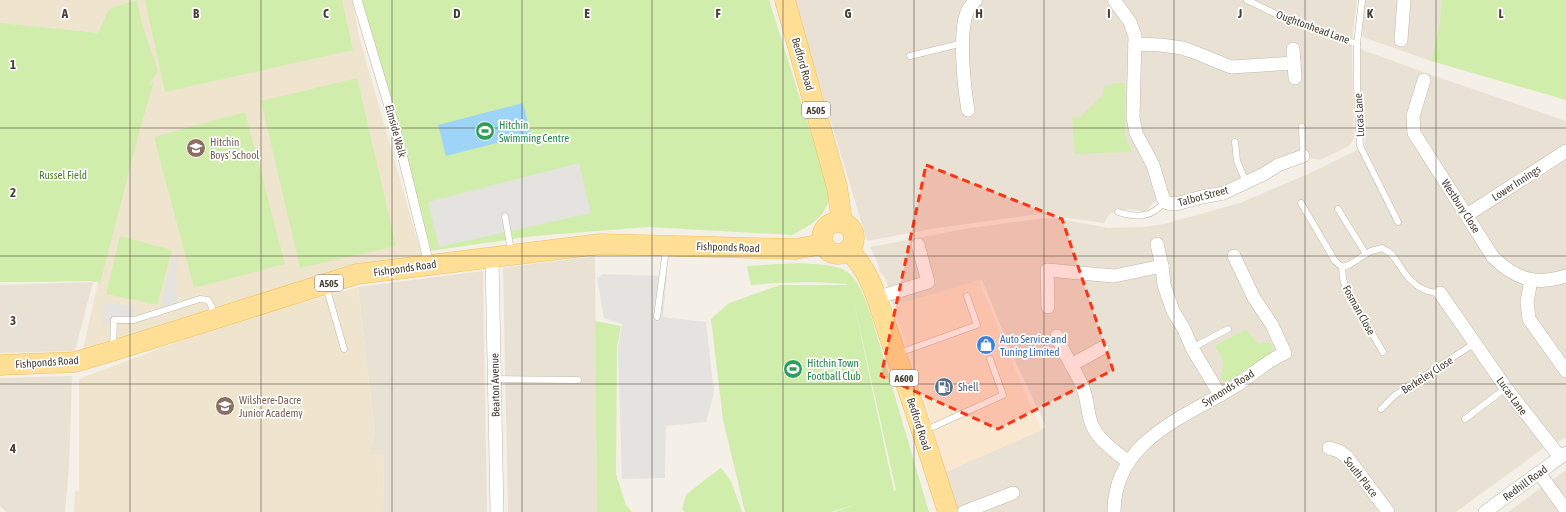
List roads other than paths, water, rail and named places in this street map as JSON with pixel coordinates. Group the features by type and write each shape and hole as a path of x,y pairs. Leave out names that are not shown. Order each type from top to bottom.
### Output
{"main road":[{"name":"Bedford Road","path":"785,0 838,186 842,222"},
{"path":"831,222 842,222 850,227 854,236 853,245 844,253 834,254 822,244 822,234 827,225 831,222"},
{"name":"Fishponds Road","path":"0,365 75,362 357,274 600,244 796,249 822,244"},
{"name":"Bedford Road","path":"848,250 866,272 876,298 948,512"}],"street":[{"name":"Elmside Walk","path":"357,0 396,130 429,264"},
{"path":"968,110 964,80 963,43 966,16 976,0"},
{"name":"Talbot Street","path":"1114,0 1130,22 1133,29 1135,44 1133,110 1136,133 1153,164 1165,201 1171,204 1183,203 1202,197 1224,193 1285,162 1304,156"},
{"path":"1401,40 1404,0"},
{"path":"1135,44 1161,45 1182,48 1231,67 1294,63"},
{"path":"1293,49 1296,78"},
{"name":"Westbury Close","path":"1424,80 1413,116 1414,133 1493,257 1510,271 1531,280 1546,280 1566,276"},
{"name":"Lower Innings","path":"1467,215 1566,151"},
{"path":"1157,244 1168,299 1192,348 1220,395"},
{"path":"876,298 928,282 918,245"},
{"name":"Bearton Avenue","path":"497,512 495,379 502,256"},
{"name":"Symonds Road","path":"1114,512 1118,481 1128,462 1139,449 1159,431 1180,416 1220,395 1269,361 1285,354 1272,325 1254,298 1234,256"},
{"path":"1048,307 1047,270 1114,276 1162,266"},
{"path":"1531,280 1527,302 1529,320 1566,371"},
{"name":"Lucas Lane","path":"1440,292 1506,388 1563,455"},
{"path":"1057,336 1062,349 1085,393 1090,418 1096,434 1102,441 1128,462"},
{"path":"1071,365 1102,348"},
{"name":"South Place","path":"1329,448 1339,450 1347,457 1388,512"},
{"name":"Redhill Road","path":"1485,512 1563,455"},
{"path":"1539,473 1566,510"},
{"path":"964,512 1013,493"}],"lane":[{"name":"Oughtonhead Lane","path":"1246,0 1284,18 1357,44"},
{"name":"Lucas Lane","path":"1362,0 1357,44 1357,86 1360,146 1398,222"},
{"path":"910,56 963,43"},
{"path":"1302,127 1304,156"},
{"path":"1235,142 1237,161 1246,182"},
{"path":"1118,212 1135,216 1144,215 1159,209 1165,201"},
{"path":"1301,203 1335,261 1342,267 1349,265 1371,251 1382,248 1391,254 1412,282 1434,293 1440,292"},
{"path":"1338,209 1366,254"},
{"path":"502,256 505,216"},
{"path":"657,317 667,245"},
{"name":"Fosman Close","path":"1342,267 1342,279 1347,291 1383,352"},
{"path":"326,284 344,349"},
{"path":"896,354 977,325 966,296"},
{"path":"112,351 114,320 134,320 200,299 208,300 212,307 210,321"},
{"path":"1192,348 1228,329"},
{"name":"Berkeley Close","path":"1381,409 1395,395 1475,343"},
{"path":"922,432 1003,395 990,360"},
{"path":"495,379 578,380"},
{"path":"1465,419 1506,388"}],"water":[{"path":"523,103 531,134 446,156 438,125"}],"place":[{"name":"Hitchin Swimming Centre","path":"485,131"},
{"name":"Hitchin Boys' School","path":"196,148"},
{"name":"Auto Service and Tuning Limited","path":"986,345"},
{"name":"Hitchin Town Football Club","path":"793,369"},
{"name":"Shell","path":"944,387"},
{"name":"Wilshere-Dacre Junior Academy","path":"225,406"}],"park label":[{"name":"Russel Field","path":"63,175"}]}
